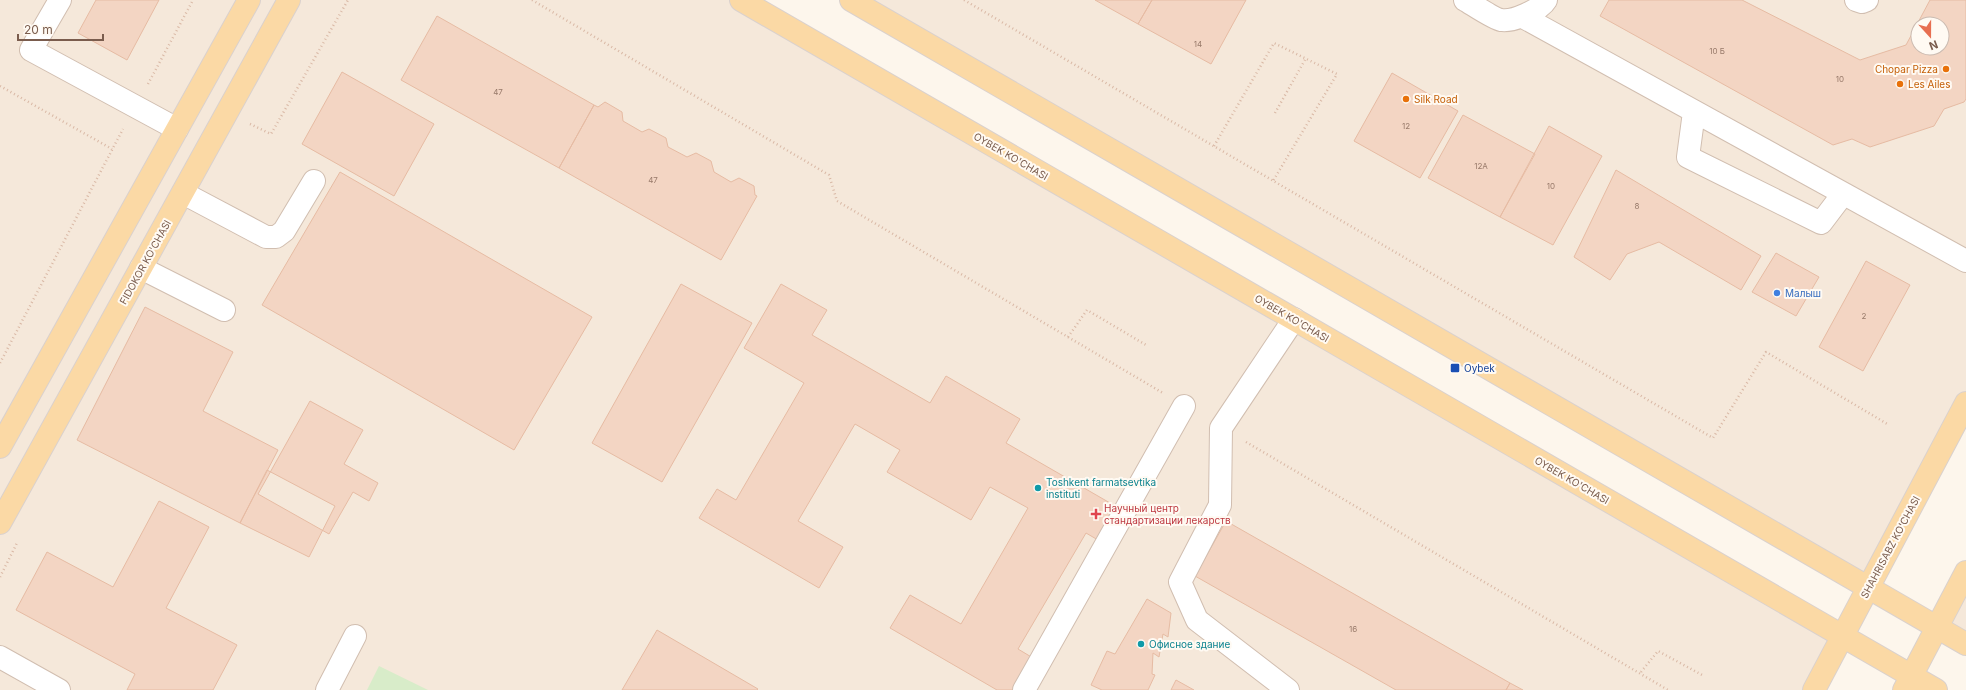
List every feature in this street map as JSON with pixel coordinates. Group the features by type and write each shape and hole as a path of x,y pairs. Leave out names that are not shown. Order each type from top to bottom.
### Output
{"main road":[{"path":"0,447 249,0"},
{"name":"FIDOKOR KO'CHASI","path":"0,523 289,0"},
{"name":"OYBEK KO'CHASI","path":"741,0 1843,636 1908,683 1936,690"},
{"path":"851,0 1966,644"},
{"name":"SHAHRISABZ KO'CHASI","path":"1814,690 1966,403"},
{"path":"1908,683 1966,572"}],"lane":[{"path":"60,0 31,50 177,129"},
{"path":"1465,0 1501,20 1523,17 1544,4 1546,0"},
{"path":"1856,0 1862,2 1867,0"},
{"path":"1523,17 1966,262"},
{"path":"1694,112 1688,157 1821,223 1843,194"},
{"path":"183,193 266,237 276,237 284,231 314,181"},
{"path":"141,268 224,310"},
{"path":"1288,690 1196,620 1180,582 1220,505 1221,428 1294,319"},
{"path":"1024,690 1184,406"},
{"path":"327,690 355,636"},
{"path":"0,657 59,690"}],"path":[{"path":"0,363 112,149 193,0"},
{"path":"532,0 829,175 837,201 1184,406"},
{"path":"964,0 1714,438 1766,352 1889,425"},
{"path":"1214,146 1274,43 1337,74 1273,181"},
{"path":"1275,113 1306,58"},
{"path":"0,86 112,149"},
{"path":"1068,337 1087,310 1146,345"},
{"path":"1221,428 1641,672 1668,690"},
{"path":"1641,672 1658,651 1704,676"}],"shaded area":[{"path":"0,0 741,0 1843,636 1814,690 0,690"},
{"path":"851,0 1966,0 1966,403 1869,588"},
{"path":"1966,572 1966,644 1937,627"}],"green space":[{"path":"379,666 428,690 367,690"}],"building":[{"path":"96,0 159,0 127,60 78,33"},
{"path":"1095,0 1152,0 1138,24"},
{"path":"1152,0 1246,0 1211,64 1138,24"},
{"path":"1609,0 1742,0 1860,60 1906,45 1910,38 1910,56 1950,56 1950,16 1921,16 1930,0 1966,0 1966,99 1964,102 1944,109 1934,126 1870,147 1852,139 1833,145 1600,16"},
{"path":"437,16 594,105 559,168 401,80"},
{"path":"342,72 434,124 394,196 302,144"},
{"path":"1392,73 1458,111 1420,178 1354,141"},
{"path":"605,102 622,112 623,121 642,132 649,129 666,138 668,147 687,157 696,153 711,161 714,172 731,182 739,178 754,186 755,195 757,196 721,260 559,168 594,105 598,107"},
{"path":"1463,115 1535,154 1500,217 1428,178"},
{"path":"1549,126 1602,156 1553,245 1500,217"},
{"path":"1616,170 1761,256 1741,290 1659,242 1627,254 1610,280 1574,257"},
{"path":"340,172 592,317 514,450 262,305"},
{"path":"1776,253 1819,277 1796,316 1752,292"},
{"path":"1866,261 1910,285 1863,371 1819,347"},
{"path":"681,284 752,323 662,482 592,443"},
{"name":"Toshkent farmatsevtika instituti","path":"781,284 827,310 812,335 930,403 946,376 1020,419 1006,443 1117,507 1098,540 1086,533 1018,649 1033,658 1015,690 997,690 890,628 910,595 961,624 1028,508 990,487 971,520 887,472 900,450 855,424 798,521 843,547 819,588 699,518 717,489 736,500 804,383 744,348"},
{"path":"145,307 233,352 203,411 278,450 240,523 77,440"},
{"path":"310,401 363,430 344,464 378,483 369,501 353,492 329,534 258,494"},
{"path":"267,470 335,506 309,557 240,523"},
{"path":"159,501 209,527 166,608 237,645 213,690 127,690 135,674 16,610 47,552 113,587"},
{"path":"1226,521 1510,683 1506,690 1396,690 1195,576"},
{"name":"Офисное здание","path":"1147,599 1171,613 1168,637 1163,634 1159,657 1153,653 1152,674 1155,675 1148,690 1102,690 1091,685 1107,651 1115,654"},
{"path":"657,630 758,689 622,690"},
{"path":"1176,680 1194,690 1171,690"},
{"path":"1510,683 1523,690 1506,690"}],"place":[{"name":"Chopar Pizza","path":"1946,69"},
{"name":"Les Ailes","path":"1900,84"},
{"name":"Silk Road","path":"1406,99"},
{"name":"Малыш","path":"1777,293"},
{"name":"Oybek","path":"1455,368"},
{"name":"Toshkent farmatsevtika instituti","path":"1038,488"},
{"name":"Научный центр стандартизации лекарств","path":"1096,514"},
{"name":"Офисное здание","path":"1141,644"}]}
